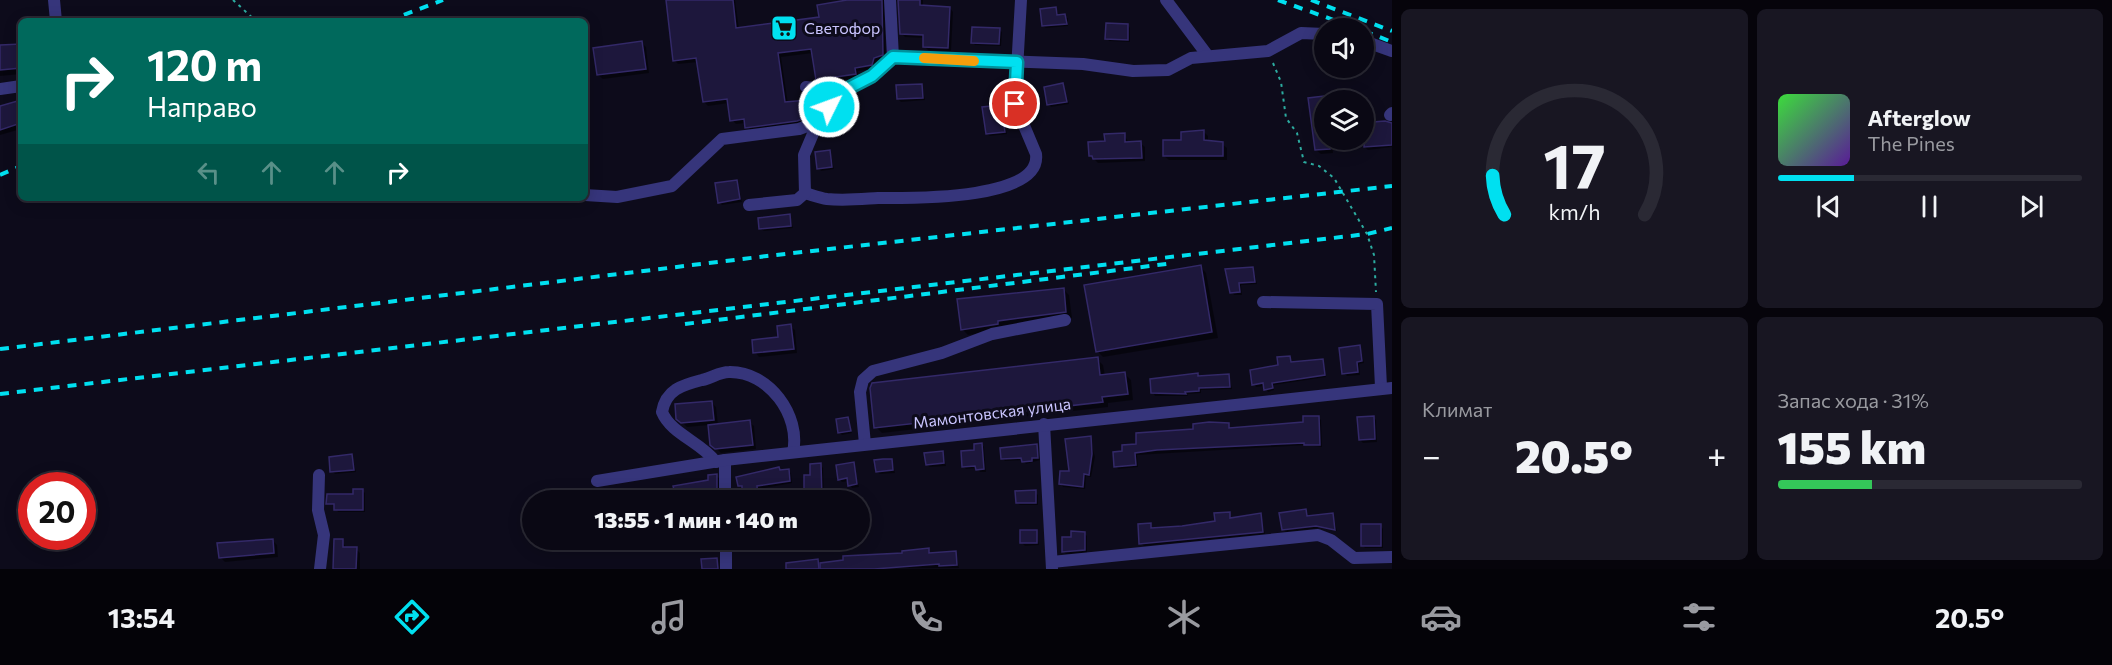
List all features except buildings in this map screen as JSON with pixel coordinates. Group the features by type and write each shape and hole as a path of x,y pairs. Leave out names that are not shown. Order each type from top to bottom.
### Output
{"street":[{"path":"54,0 56,18"},
{"path":"890,0 893,57"},
{"path":"805,193 828,199 953,197 1017,181 1033,170 1037,162 1015,104 1021,0"},
{"path":"1166,0 1208,56"},
{"path":"805,193 804,155 818,122 841,92 872,76 893,57 1083,64 1133,71 1168,70 1191,58 1268,51 1301,33 1314,34"},
{"path":"1374,45 1392,51"},
{"path":"0,89 18,86"},
{"path":"806,87 841,92"},
{"path":"588,195 617,197 672,186 722,139 799,129 818,122"},
{"path":"749,205 797,200 805,193"},
{"path":"1263,302 1377,304 1386,387"},
{"path":"865,444 860,392 863,380 873,371 942,353 992,334 1065,320"},
{"path":"725,490 721,461 672,426 662,412 663,404 679,386 727,371 755,379 781,400 795,432 793,452"},
{"name":"Мамонтовская улица","path":"597,481 793,452 1386,387"},
{"path":"1044,424 1052,566 1318,535 1331,540 1354,558 1392,557"},
{"path":"319,475 318,510 324,535 320,569"},
{"path":"726,550 726,569"}],"path":[{"path":"233,0 253,18"},
{"path":"1268,51 1281,82 1286,118 1297,133 1304,162 1319,166 1334,178 1367,234 1374,255 1377,304"}],"railway":[{"path":"396,18 443,0"},
{"path":"1278,0 1328,18"},
{"path":"1311,0 1392,31"},
{"path":"1374,35 1392,42"},
{"path":"0,175 18,167"},
{"path":"0,349 767,256 1392,186"},
{"path":"0,394 1367,234 1392,228"},
{"path":"685,324 1174,263"}],"slow traffic":[{"path":"924,58 974,61"}],"place":[{"name":"Светофор","path":"784,28"}],"route":[{"path":"829,107 841,92 872,76 893,57 1017,62 1015,104"}]}
